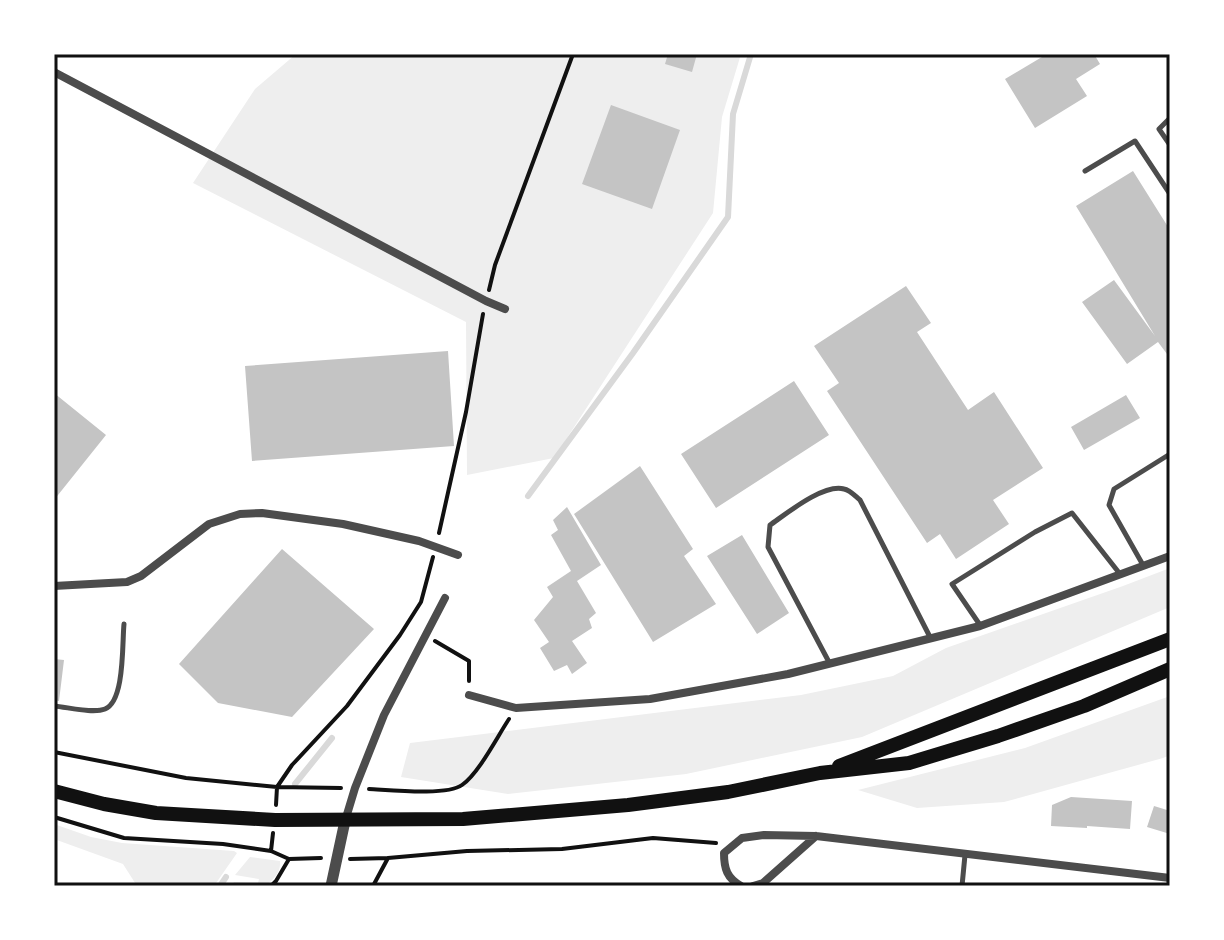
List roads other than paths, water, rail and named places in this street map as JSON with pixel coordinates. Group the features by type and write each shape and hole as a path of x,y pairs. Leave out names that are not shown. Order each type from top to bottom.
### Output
{"main road":[{"path":"820,773 1170,639"},
{"path":"54,791 156,813 261,820 463,819 615,806 728,792 820,773 909,763 1084,706 1170,669"}],"street":[{"path":"54,72 505,309"},
{"path":"54,586 127,582 141,576 209,524 240,514 262,513 343,524 436,546 458,555"},
{"path":"469,695 516,708 650,699 788,674 980,626 1170,556"},
{"path":"331,886 355,788 384,715 445,598"},
{"path":"737,885 724,869 724,853 742,838 764,835 816,836 1170,878"},
{"path":"753,886 763,883 816,836"}],"lane":[{"path":"1170,118 1159,129 1170,145"},
{"path":"1085,171 1135,141 1170,194"},
{"path":"1144,566 1109,505 1114,489 1170,454"},
{"path":"830,664 768,547 770,525 795,507 832,488 847,489 860,500 931,638"},
{"path":"980,626 952,584 1035,532 1072,513 1120,574"},
{"path":"54,706 94,710 106,709 114,702 119,691 124,624"},
{"path":"962,886 965,855"}],"waterway":[{"path":"528,496 728,217 733,114 751,54"},
{"path":"295,784 332,738"},
{"path":"220,886 226,877"}]}
